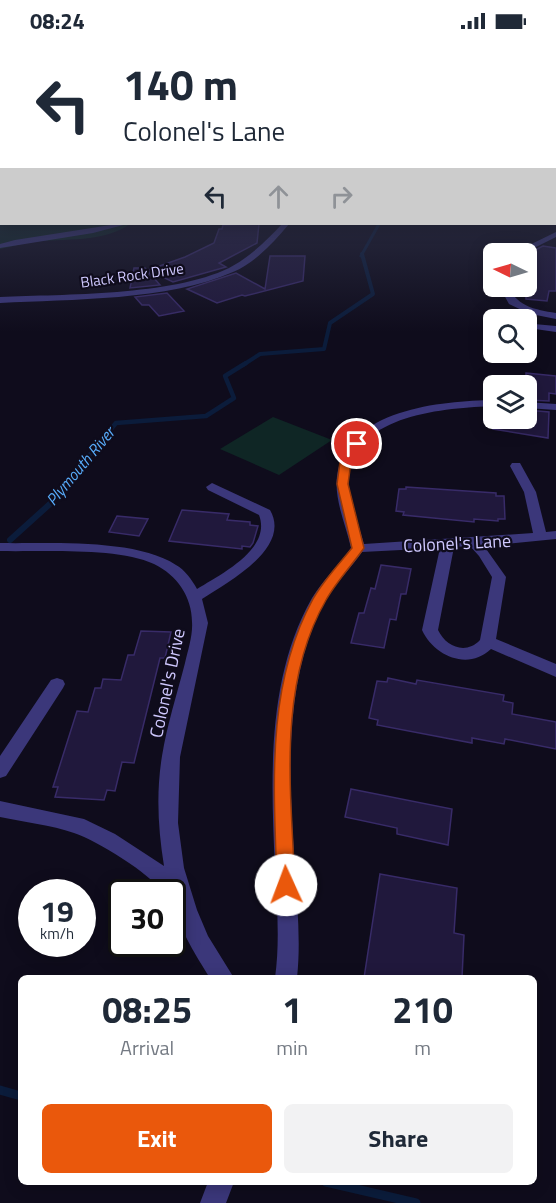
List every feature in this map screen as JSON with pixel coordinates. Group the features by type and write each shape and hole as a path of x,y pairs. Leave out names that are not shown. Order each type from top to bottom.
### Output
{"street":[{"path":"0,246 30,239 61,237 118,225"},
{"name":"Black Rock Drive","path":"0,300 129,292 200,279 252,258 284,225"},
{"path":"537,243 556,234"},
{"path":"509,297 512,302 527,309"},
{"path":"537,313 556,316"},
{"path":"537,327 556,329"},
{"path":"286,975 288,936 282,791 287,694 295,657 320,597 358,548 343,484 345,462 357,444 379,426 414,412 447,406 483,404"},
{"path":"537,406 556,407"},
{"path":"516,466 529,485 534,499 540,537"},
{"path":"195,597 253,556 264,544 270,531 270,520 265,513 212,487"},
{"name":"Colonel's Lane","path":"358,548 448,544 556,535"},
{"path":"448,544 430,630 434,640 442,648 462,654 478,650 488,640 499,576 484,553 473,542"},
{"name":"Colonel's Drive","path":"0,547 117,552 154,559 171,566 182,576 195,597 200,623 198,639 171,756 167,801 170,841 178,879"},
{"path":"488,640 556,671"},
{"path":"0,771 57,684"},
{"path":"0,809 77,825 108,840 165,879"},
{"name":"Colonel's Drive","path":"186,909 195,932 221,975"},
{"path":"213,1203 220,1185"}],"green space":[{"path":"0,225 128,225 96,237 29,243 0,249"},
{"path":"273,417 332,440 279,475 220,449"}],"building":[{"path":"223,225 259,225 257,243 219,263 226,267 173,282 148,270 185,257 214,243 219,229 222,229"},
{"path":"543,246 556,248 556,291 549,291 547,301 526,299 526,297 537,297 537,249"},
{"path":"270,256 305,256 303,281 217,303 187,289 236,273 265,289"},
{"path":"134,268 145,268 160,285 130,288"},
{"path":"167,293 184,311 159,316 149,305 142,305 135,297"},
{"path":"526,373 556,376 556,394 549,393 549,401 537,400 537,375 526,375"},
{"path":"537,411 549,412 548,438 493,429 537,429"},
{"path":"406,487 496,493 496,496 504,496 505,519 498,519 498,521 474,519 474,522 403,515 404,512 396,511 399,489 406,489"},
{"path":"182,510 229,514 227,520 250,522 250,525 258,526 253,543 250,547 242,546 242,549 169,541"},
{"path":"117,516 148,519 139,536 109,532"},
{"path":"381,565 411,569 406,594 401,594 396,620 390,619 384,648 351,643 359,613 364,613 371,588 375,589"},
{"path":"141,631 171,632 165,658 160,658 134,763 122,762 115,791 107,790 104,800 55,797 58,787 53,787 77,711 88,712 95,688 101,688 103,679 121,680 128,655 134,655"},
{"path":"388,678 416,684 417,680 504,695 503,701 513,703 512,714 556,722 556,749 505,739 504,744 472,738 472,743 377,725 378,720 369,718 377,681 387,682"},
{"path":"351,789 452,809 448,845 397,834 397,828 345,817"},
{"path":"380,874 457,888 454,933 464,935 462,975 364,975"}],"waterway":[{"name":"Plymouth River","path":"362,254 378,225"},
{"name":"Plymouth River","path":"243,365 260,354 324,349 330,323 373,294 362,254"},
{"name":"Plymouth River","path":"49,504 116,423 206,416 234,398 225,376 246,363"},
{"name":"Plymouth River","path":"10,540 51,503"},
{"name":"Plymouth River","path":"0,1090 18,1095"},
{"name":"Plymouth River","path":"339,1185 416,1203"}],"route":[{"path":"286,885 282,791 285,703 295,657 309,620 320,597 358,548 343,484 345,462 357,444"}]}
